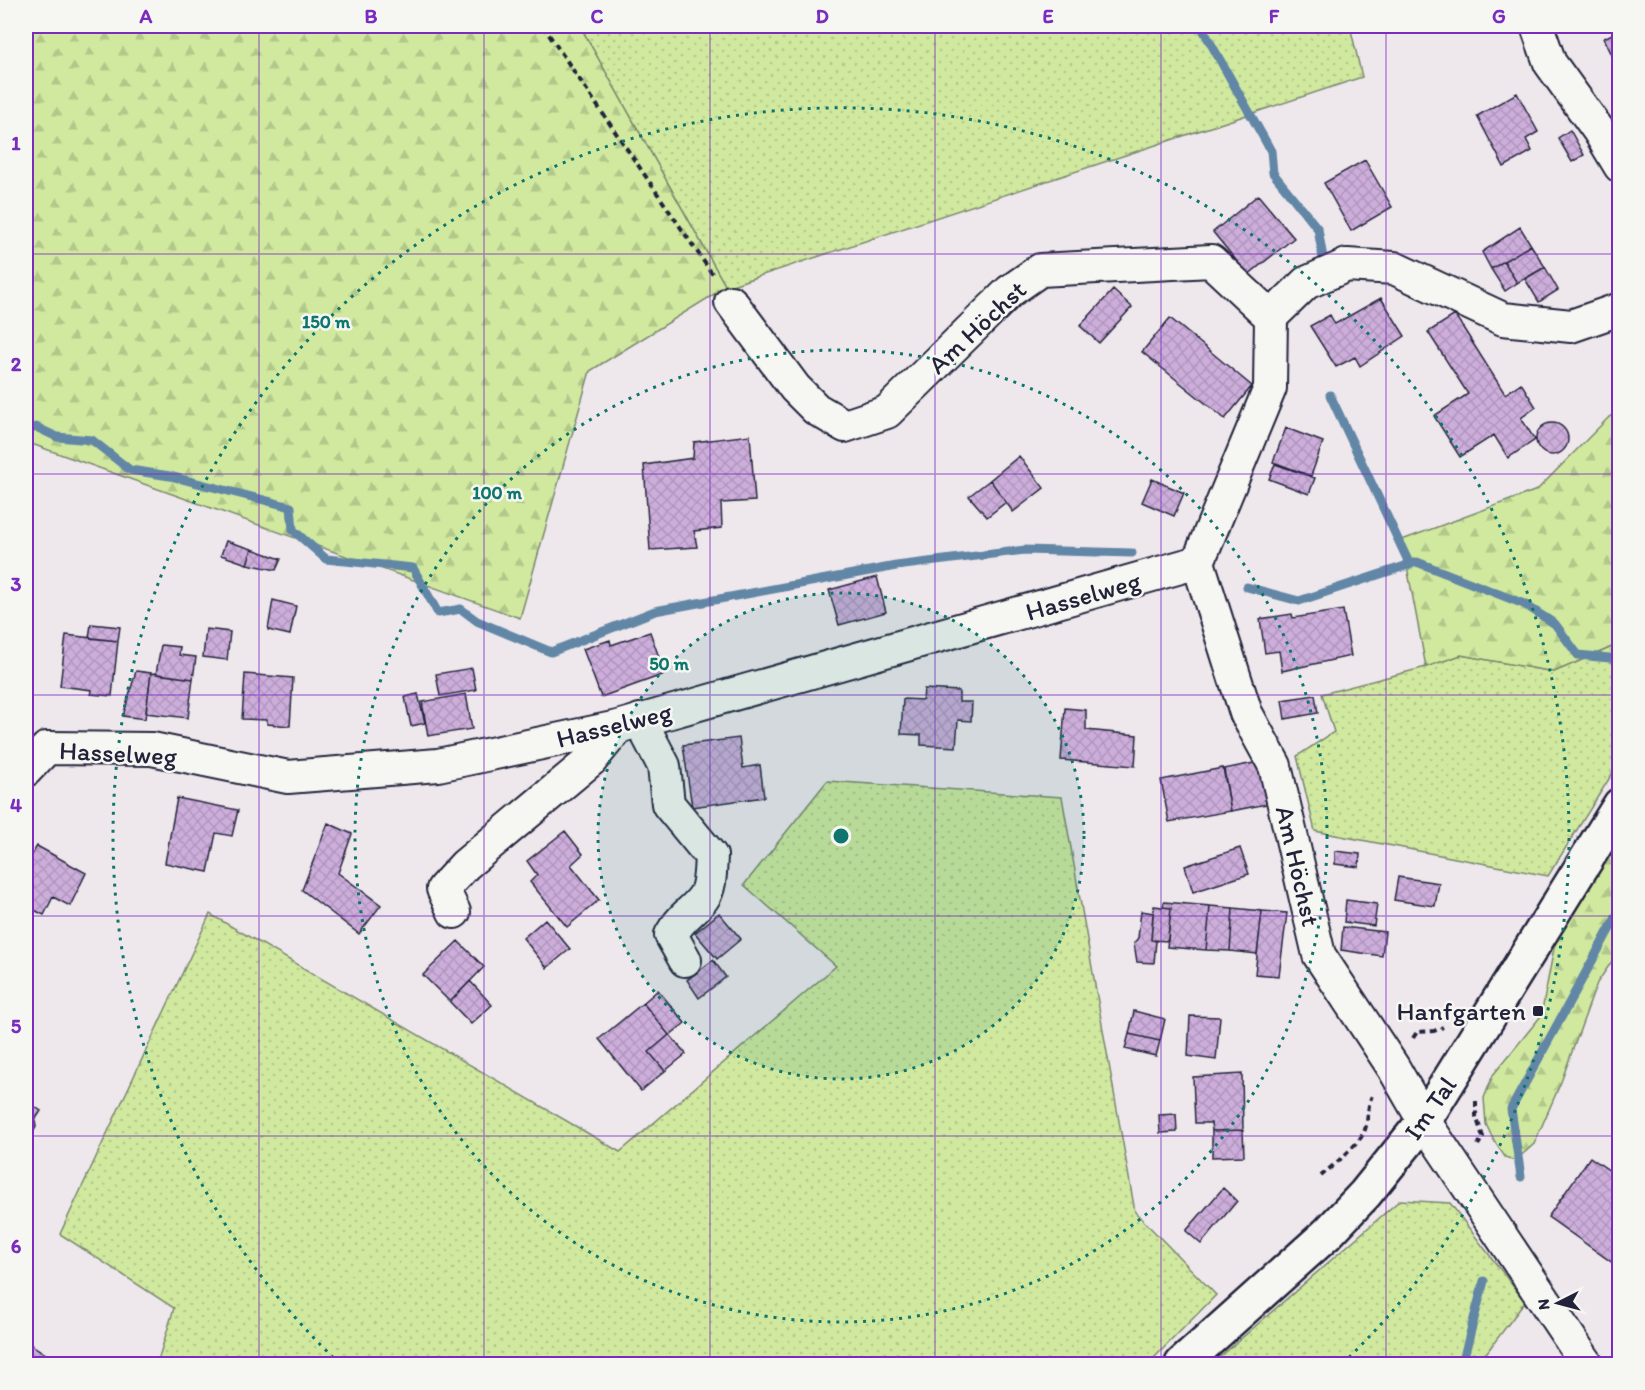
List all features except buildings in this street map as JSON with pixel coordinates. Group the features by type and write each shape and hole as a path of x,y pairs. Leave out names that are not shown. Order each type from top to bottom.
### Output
{"main road":[{"name":"Im Tal","path":"1182,1365 1327,1234 1365,1194 1424,1121 1620,805"}],"street":[{"path":"1537,26 1550,63 1599,131 1620,166"},
{"name":"Am Höchst","path":"731,302 795,388 816,409 845,426 887,412 1010,291 1040,270 1211,261 1271,317"},
{"path":"1198,562 1270,388 1271,317 1306,283 1347,265 1394,268 1503,319 1571,326 1620,309"},
{"name":"Am Höchst","path":"1198,562 1246,713 1275,766 1319,956 1393,1066 1424,1121 1587,1365"},
{"name":"Hasselweg","path":"26,770 47,748 152,749 288,777 438,765 629,724 1198,562"},
{"path":"454,912 443,888 450,880 591,760 629,724 664,766 668,804 711,856 710,879 703,898 680,919 671,935 685,960"}],"path":[{"path":"543,26 731,302"}],"green space":[{"path":"26,26 580,26 726,287 590,371 520,618 26,442"},
{"path":"580,26 1350,26 1362,77 726,287"},
{"path":"1619,412 1619,644 1554,672 1461,655 1426,667 1402,540 1537,490 1608,418"},
{"path":"1619,644 1619,763 1548,876 1315,831 1297,756 1334,732 1322,694 1426,667 1461,655 1554,672"},
{"path":"827,781 1062,797 1135,1212 1216,1295 1148,1364 157,1364 174,1308 60,1234 210,914 620,1152 836,966 744,885"},
{"path":"1619,822 1619,951 1597,983 1561,1082 1534,1144 1515,1161 1505,1157 1494,1141 1486,1124 1484,1098 1493,1075 1541,1016 1559,922"},
{"path":"1400,1200 1450,1203 1525,1302 1478,1364 1212,1364"}],"waterway":[{"path":"1201,26 1271,151 1273,173 1318,229 1323,258"},
{"path":"1330,395 1410,565"},
{"path":"26,431 36,427 57,437 92,440 130,470 170,476 291,507 293,530 326,559 413,568 438,613 461,609 477,621 551,652 655,611 896,566 1025,550 1132,553"},
{"path":"1247,587 1299,601 1417,562 1524,604 1555,624 1578,655 1620,659"},
{"path":"1521,1177 1511,1109 1620,910"},
{"path":"1462,1364 1484,1281"}],"place":[{"name":"Hanfgarten","path":"1538,1011"}]}
